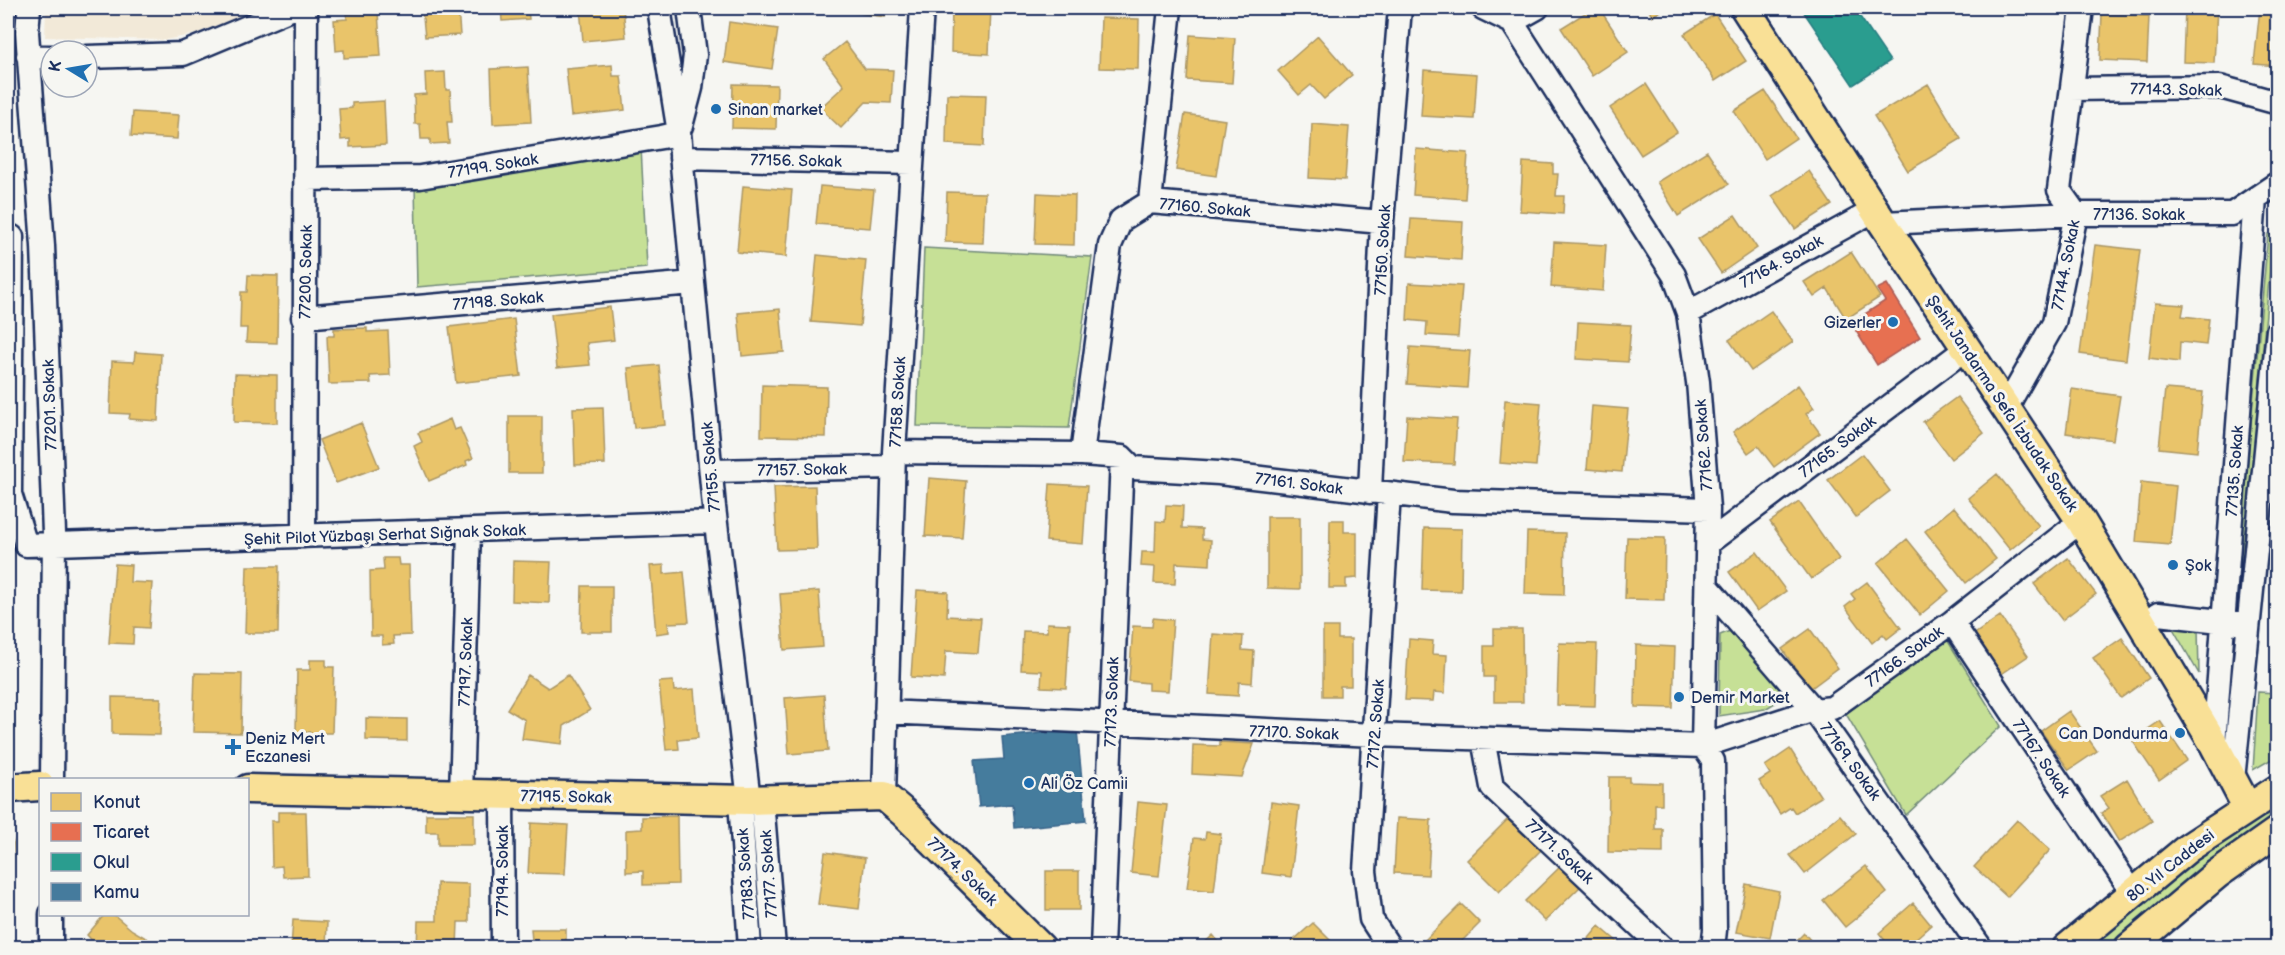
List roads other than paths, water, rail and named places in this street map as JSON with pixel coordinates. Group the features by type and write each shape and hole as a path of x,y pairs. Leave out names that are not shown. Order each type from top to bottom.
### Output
{"main road":[{"name":"Şehit Jandarma Sefa İzbudak Sokak","path":"1745,8 2080,520 2214,744 2247,807"},
{"path":"8,788 39,786"},
{"name":"77195. Sokak","path":"249,789 750,800 884,796"},
{"name":"80. Yıl Caddesi","path":"2067,948 2188,848 2277,789"},
{"name":"77174. Sokak","path":"884,796 1041,948"},
{"path":"2129,948 2217,874 2277,831"}],"street":[{"name":"77201. Sokak","path":"29,8 17,32 28,56 43,236 55,545 52,778"},
{"path":"99,57 183,54 293,8"},
{"name":"77200. Sokak","path":"304,536 303,317 306,8"},
{"name":"77155. Sokak","path":"659,8 679,133 715,522 750,800"},
{"name":"77155. Sokak","path":"679,133 691,88 695,54 689,8"},
{"name":"77158. Sokak","path":"884,796 893,459 910,163 922,8"},
{"name":"77160. Sokak","path":"1170,8 1150,202 1382,222"},
{"name":"77150. Sokak","path":"1379,493 1382,222 1400,8"},
{"path":"1483,8 1512,22 1537,8"},
{"name":"77144. Sokak","path":"2006,408 2054,323 2076,214 2059,190 2082,8"},
{"name":"77162. Sokak","path":"1512,22 1674,275 1688,313 1698,382 1708,509 1703,746 1713,761 1715,930 1713,948"},
{"path":"28,56 39,56"},
{"name":"77143. Sokak","path":"2072,88 2220,87 2277,103"},
{"name":"77199. Sokak","path":"306,179 420,177 679,133"},
{"name":"77156. Sokak","path":"681,158 910,163"},
{"name":"77136. Sokak","path":"1879,216 2232,214 2277,183"},
{"name":"77135. Sokak","path":"2214,744 2255,198"},
{"path":"1082,454 1110,245 1121,220 1150,202"},
{"name":"77164. Sokak","path":"1688,313 1879,216"},
{"path":"9,494 10,238 43,236"},
{"name":"77198. Sokak","path":"303,317 693,283"},
{"name":"77135. Sokak","path":"2233,780 2277,330"},
{"name":"77165. Sokak","path":"1708,543 1967,348"},
{"name":"77161. Sokak","path":"893,459 1082,454 1122,457 1133,468 1219,473 1453,501 1708,509"},
{"name":"77173. Sokak","path":"1102,948 1122,457"},
{"name":"77157. Sokak","path":"711,471 893,459"},
{"name":"77172. Sokak","path":"1379,493 1374,735 1365,871 1371,919 1390,948"},
{"name":"Şehit Pilot Yüzbaşı Serhat Sığnak Sokak","path":"9,494 26,545 715,522"},
{"name":"77166. Sokak","path":"1703,746 1814,710 1832,708 1952,622 2080,520"},
{"name":"77197. Sokak","path":"461,794 469,531"},
{"name":"77169. Sokak","path":"1707,586 1814,710 1981,948"},
{"path":"2143,625 2158,614 2248,624"},
{"name":"77167. Sokak","path":"1952,622 2133,893"},
{"name":"77170. Sokak","path":"886,712 1374,735 1703,746"},
{"name":"77171. Sokak","path":"1483,739 1492,787 1663,948"},
{"name":"77194. Sokak","path":"502,795 503,948"},
{"name":"77183. Sokak","path":"750,800 750,948"},
{"name":"77177. Sokak","path":"750,800 774,948"},
{"path":"51,916 51,948"}],"place":[{"name":"Sinan market","path":"716,109"},
{"name":"Gizerler","path":"1893,322"},
{"name":"Şok","path":"2173,565"},
{"name":"Demir Market","path":"1679,697"},
{"name":"Can Dondurma","path":"2180,733"},
{"name":"Deniz Mert Eczanesi","path":"233,747"},
{"name":"Ali Öz Camii","path":"1029,783"}]}
